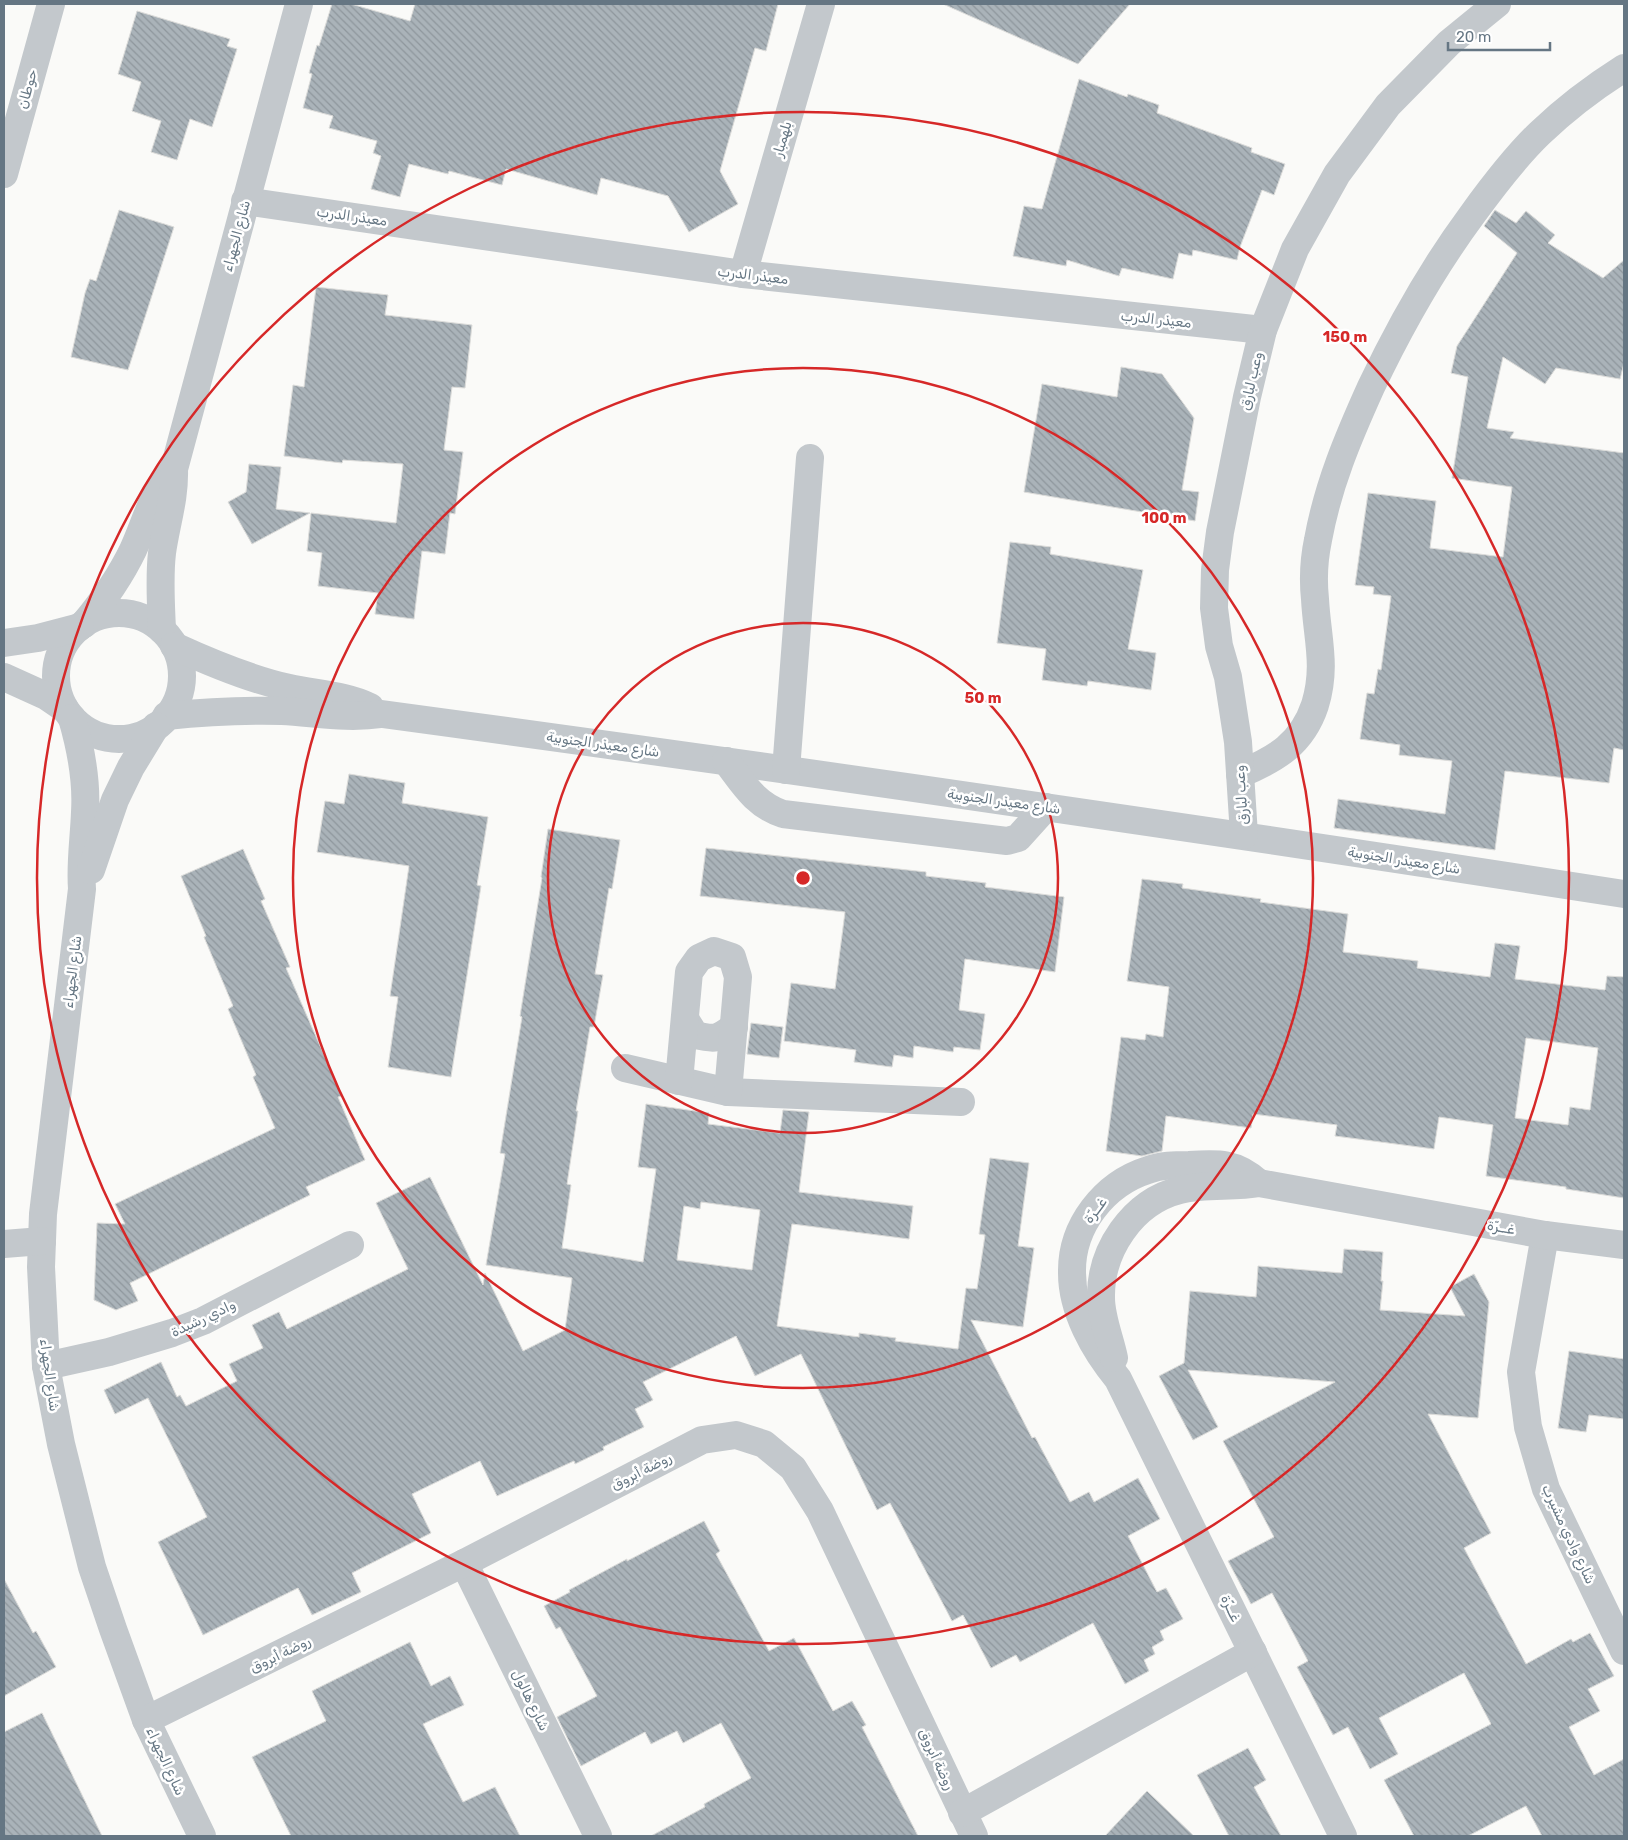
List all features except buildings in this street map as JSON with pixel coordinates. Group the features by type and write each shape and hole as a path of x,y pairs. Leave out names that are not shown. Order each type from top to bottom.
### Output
{"street":[{"name":"حوطان","path":"4,174 51,4"},
{"name":"شارع الجهراء","path":"168,638 162,560 174,496 174,469 299,4"},
{"name":"بلهمبار","path":"743,274 821,4"},
{"name":"وعب لبارق","path":"1244,835 1234,709 1219,646 1214,608 1215,570 1220,532 1247,397 1263,330 1295,250 1337,174 1388,105 1449,44 1497,4"},
{"path":"1240,774 1277,757 1290,746 1309,719 1315,704 1320,684 1322,663 1314,573 1318,541 1335,474 1347,440 1393,340 1423,287 1456,237 1514,161 1565,110 1624,68"},
{"name":"معيذر الدرب","path":"245,201 743,274 1263,330"},
{"path":"786,770 810,458"},
{"name":"شارع الجهراء","path":"82,625 120,576 137,542 155,494 174,469"},
{"path":"4,643 38,638 82,625 103,615 124,614 144,619 168,638 180,661 182,676 178,698 161,721 136,736 124,738 101,736 90,731 80,725 69,713 46,696 4,677"},
{"path":"69,713 57,685 57,665 63,646 70,636 82,625"},
{"name":"شارع معيذر الجنوبية","path":"168,638 230,670 289,688 354,700 382,714"},
{"name":"شارع معيذر الجنوبية","path":"161,721 245,710 285,711 354,718 382,714 1244,835 1624,894"},
{"name":"شارع الجهراء","path":"69,713 79,740 85,788 85,812 81,861 82,889 45,1186 42,1291 46,1366 62,1444 92,1567 146,1720 202,1836"},
{"name":"شارع الجهراء","path":"82,889 94,861 115,800 131,767 161,721"},
{"path":"726,761 759,802 772,811 783,814 1007,841 1018,838 1046,807"},
{"path":"679,1081 689,972 699,958 714,951 732,957 738,977 728,1092"},
{"path":"685,1019 695,1035 712,1039 721,1036 734,1027"},
{"path":"625,1068 728,1092 961,1102"},
{"name":"غــرّة","path":"1260,1183 1242,1170 1221,1163 1166,1166 1148,1169 1130,1177 1099,1200 1079,1234 1073,1253 1074,1292 1092,1342 1118,1379 1343,1836"},
{"name":"غــرّة","path":"1118,1379 1101,1300 1102,1280 1107,1259 1115,1241 1127,1224 1159,1198 1178,1190 1198,1186 1260,1183 1545,1235 1624,1245"},
{"name":"شارع وادي مشيرب","path":"1545,1235 1521,1372 1528,1427 1546,1489 1624,1651"},
{"path":"4,1244 42,1242"},
{"name":"وادي رشيدة","path":"46,1366 125,1348 172,1334 350,1245"},
{"name":"روضة أبروق","path":"146,1720 464,1563 702,1440 736,1435 764,1444 793,1468 820,1511 968,1824 1253,1652"},
{"name":"شارع هالول","path":"464,1563 598,1836"}]}
